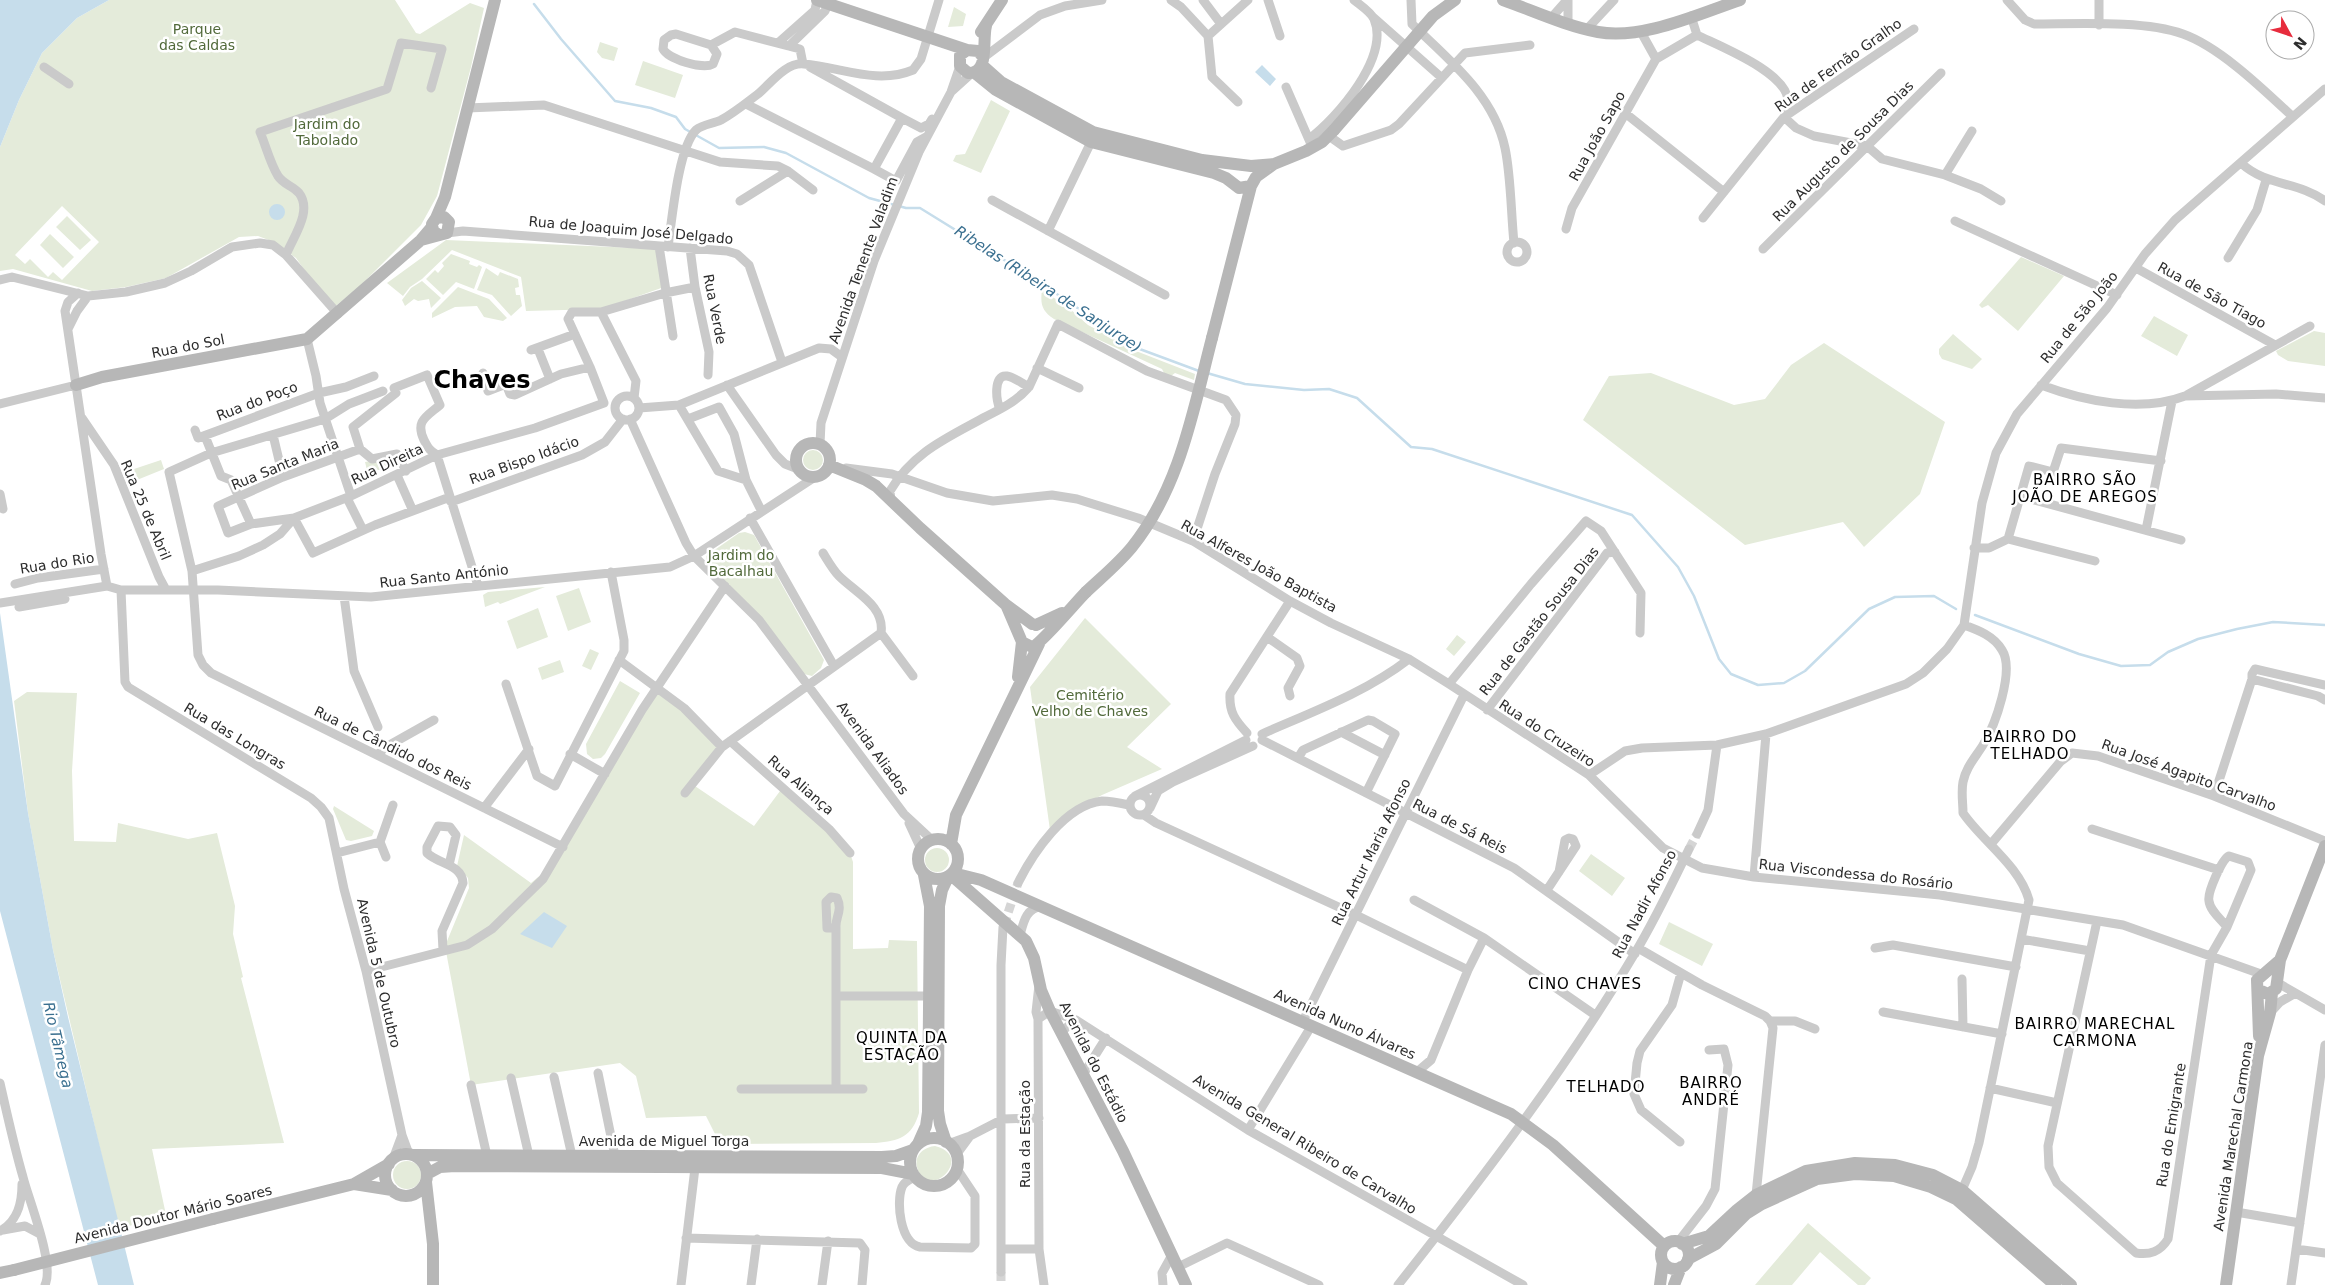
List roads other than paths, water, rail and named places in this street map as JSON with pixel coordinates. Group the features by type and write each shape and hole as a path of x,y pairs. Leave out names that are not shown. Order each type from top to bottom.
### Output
{"main road":[{"path":"307,339 421,240 442,226 445,198 495,0"},
{"path":"960,64 960,55 968,49 986,26 1002,0"},
{"path":"1243,216 1241,201 1231,174 1249,173 1274,164 1331,133 1433,16 1455,0"},
{"path":"1503,0 1561,18 1587,29 1613,33 1641,32 1740,0"},
{"path":"820,1 931,39 978,50 979,65 996,90 1091,142 1214,173 1243,189 1249,173"},
{"path":"979,65 986,26"},
{"path":"931,39 960,64 965,72 979,65"},
{"path":"979,65 1001,82 1093,132 1249,173"},
{"path":"935,840 951,844 955,849 952,872 942,890 939,906 938,1112 947,1143 956,1154 957,1169 949,1181 936,1186 923,1184 913,1176 910,1162 926,1126 928,1112 930,906 924,875 918,865 921,849 935,840 956,815 1015,689 1040,642 1066,611 1132,547 1163,498 1186,440 1243,216 1249,173"},
{"name":"Rua do Sol","path":"76,385 102,378 307,339"},
{"path":"892,503 855,483 806,475 798,469 796,458 800,449 809,443 820,444 827,450 830,462 870,482 1005,604 1042,631 1040,642 1032,647 1021,638 1005,604"},
{"path":"818,476 830,462"},
{"path":"1015,689 1021,638 1025,626 1066,611"},
{"path":"951,844 956,815"},
{"path":"2258,1056 2268,983 2280,960 2325,846"},
{"path":"924,875 936,880 952,872"},
{"name":"Avenida Nuno Álvares","path":"952,872 981,880 1042,906 1505,1111 1553,1145 1664,1246"},
{"name":"Avenida do Estádio","path":"952,872 1020,935 1034,958 1039,983 1050,1010 1084,1073 1186,1285"},
{"name":"Avenida Marechal Carmona","path":"2226,1285 2258,1056 2270,1013 2268,983"},
{"path":"916,1147 933,1138 947,1143"},
{"name":"Avenida de Miguel Torga","path":"412,1155 882,1157 896,1156 916,1147"},
{"path":"430,1218 418,1204 397,1193 386,1178 391,1161 412,1155 423,1163 427,1178 434,1251 433,1285"},
{"name":"Avenida Doutor Mário Soares","path":"0,1273 354,1184 391,1161"},
{"path":"1660,1285 1663,1262 1661,1254 1664,1246 1670,1242 1680,1243 1709,1236 1736,1210 1756,1195 1806,1170 1855,1163 1895,1165 1933,1175 2071,1285"},
{"name":"Avenida de Miguel Torga","path":"427,1178 440,1167 449,1166 882,1168 913,1176"},
{"path":"1663,1262 1669,1268 1685,1263 1716,1244 1746,1214 1762,1204 1817,1179 1855,1174 1894,1176 1959,1194 2055,1285"},
{"path":"397,1193 414,1194 423,1187 427,1178"},
{"name":"Avenida Doutor Mário Soares","path":"354,1184 397,1193"},
{"path":"1674,1285 1685,1263 1687,1250 1680,1243"}],"street":[{"path":"673,336 665,293 663,246 684,152 695,131 700,127 720,120 746,104 790,66 803,64 860,75 885,76 910,72 920,63 931,39 939,0"},
{"name":"Avenida Tenente Valadim","path":"951,92 979,65 1036,18 1066,3 1102,0"},
{"path":"1171,0 1182,7 1208,36 1212,77 1238,102"},
{"path":"1203,0 1220,24"},
{"path":"1208,36 1248,0"},
{"path":"1268,0 1280,36"},
{"path":"1354,0 1442,78"},
{"path":"1411,0 1412,24 1473,83 1492,112 1505,147 1514,243"},
{"path":"1561,18 1568,0"},
{"path":"1587,29 1614,0"},
{"path":"2007,0 2025,20 2034,24 2099,24 2162,28 2184,34 2208,47 2264,90 2293,117"},
{"path":"2099,0 2099,24"},
{"path":"779,42 815,10 820,1"},
{"path":"788,46 825,11 820,1"},
{"path":"1691,16 1697,35 1762,68 1774,77 1786,92 1788,102 1784,117 1796,128 1814,136 1867,146 1882,159 1945,174 1981,189 2001,201"},
{"path":"1286,87 1311,143 1366,73 1374,58 1378,41 1373,17"},
{"name":"Rua de Fernão Gralho","path":"1703,218 1784,117 1914,29"},
{"path":"711,45 716,50 716,58 711,66 704,68 669,57 662,47 664,40 668,36 676,34 711,45 735,32 800,49 803,64"},
{"path":"1641,32 1656,59 1697,35"},
{"path":"286,255 304,214 305,202 297,191 287,186 278,176 260,132 387,89 401,42 442,49 431,88"},
{"path":"1331,133 1343,146 1391,130 1399,124 1465,53 1530,45"},
{"name":"Rua João Sapo","path":"1566,229 1572,208 1656,59"},
{"path":"803,64 922,128 930,124 940,106 946,102"},
{"name":"Avenida Tenente Valadim","path":"820,444 821,423 868,280 919,152 951,92 960,64"},
{"path":"44,67 69,84"},
{"name":"Rua Augusto de Sousa Dias","path":"1763,249 1941,73"},
{"name":"Rua de São João","path":"1964,625 1982,503 1996,453 2017,414 2117,295 2159,237 2175,220 2325,89"},
{"path":"746,104 896,181 917,142 927,137"},
{"path":"467,108 544,105 684,152 720,162 778,166 788,171 813,190"},
{"path":"1625,113 1724,192"},
{"path":"874,169 902,118"},
{"path":"1945,174 1972,131"},
{"path":"1048,231 1091,142"},
{"path":"2241,163 2266,180 2311,191 2325,201"},
{"path":"740,201 788,171"},
{"path":"2228,258 2257,210 2266,180"},
{"path":"992,200 1165,295"},
{"path":"1955,221 2117,295"},
{"name":"Rua de Joaquim José Delgado","path":"442,226 463,231 727,251 743,258 749,265 782,362"},
{"path":"0,280 12,277 88,296 126,292 165,283 191,271 220,252 260,242 272,245 286,255 338,314"},
{"name":"Rua Verde","path":"690,248 695,287 709,352 708,375"},
{"name":"Rua de São Tiago","path":"2136,268 2276,345"},
{"path":"615,407 604,403 590,366 568,319 569,315 572,312 601,312 665,293 695,287"},
{"path":"78,293 68,302 65,311 107,586"},
{"path":"68,329 77,311 88,296"},
{"path":"601,312 636,381 634,398 639,408 637,415 627,419 617,415 615,407 620,398 627,396 634,398"},
{"path":"892,503 890,491 910,462 930,447 1011,404 1029,387 1058,324 1148,371 1226,400 1232,406 1236,414 1235,424 1215,474 1193,541"},
{"path":"2041,385 2056,391 2128,405 2172,401 2185,396 2310,326"},
{"path":"550,379 534,350 575,334"},
{"path":"307,339 324,419 349,497 363,530"},
{"path":"639,408 679,404 822,347 831,349 842,357"},
{"path":"482,373 488,391 506,384 510,394 515,395 550,379 590,366"},
{"path":"1037,368 1079,388"},
{"path":"360,449 353,427 396,393 394,388 427,375 440,405 422,419 420,431 429,451 437,455 478,586"},
{"name":"Rua do Poço","path":"205,436 319,393 346,387 374,376"},
{"path":"1000,410 996,395 1000,380 1003,377 1007,376 1029,387"},
{"path":"0,404 76,385"},
{"path":"727,385 776,455 785,464 798,469"},
{"path":"193,590 192,571 169,472 211,453 324,419 349,404 383,390"},
{"path":"2185,396 2276,394 2325,398"},
{"path":"2146,530 2172,401"},
{"name":"Rua Direita","path":"192,571 239,556 263,545 280,534 294,518 349,497 437,455 535,428 604,403"},
{"path":"679,404 718,472 746,480"},
{"path":"688,419 719,407 734,434 746,480 761,510"},
{"name":"Rua 25 de Abril","path":"81,416 114,465 166,590"},
{"name":"Rua Bispo Idácio","path":"294,518 313,553 363,530 413,511 582,456 605,442 627,419"},
{"name":"Avenida Aliados","path":"627,419 694,556 760,620 904,814"},
{"path":"195,430 198,438 205,436 221,476 231,480 240,496 251,524 294,518"},
{"path":"273,435 283,477"},
{"path":"87,455 94,447 102,447"},
{"path":"2008,539 2029,466 2053,472 2061,448 2161,461"},
{"name":"Rua Santa Maria","path":"251,524 228,533 218,506 283,477 360,449 372,459 397,454 402,473"},
{"name":"Rua Alferes João Baptista","path":"830,462 846,468 900,476 951,494 993,501 1052,495 1077,499 1138,518 1193,541 1290,601 1331,623 1409,659"},
{"path":"402,473 413,511"},
{"name":"Rua Santo António","path":"107,586 121,590 218,590 371,597 670,567 694,556 761,510 818,476"},
{"path":"0,494 3,509"},
{"path":"2020,496 2181,540"},
{"path":"750,518 834,666"},
{"path":"1449,684 1531,584 1586,521 1601,531 1641,593 1640,633"},
{"path":"1974,548 1988,548 2008,539 2095,562"},
{"name":"Rua de Gastão Sousa Dias","path":"1487,710 1607,553 1615,552"},
{"path":"823,554 837,575 879,614 883,623 882,633 912,676"},
{"name":"Rua do Rio","path":"15,584 38,578 104,569"},
{"path":"506,684 537,776 555,786 624,651 624,640 611,572"},
{"path":"0,603 107,586"},
{"path":"19,607 100,592 107,586"},
{"path":"366,971 467,945 492,930 543,879 642,710 725,586"},
{"name":"Rua das Longras","path":"121,590 125,682 132,690 310,798 329,818"},
{"name":"Rua de Cândido dos Reis","path":"193,590 196,646 203,665 211,673 563,847"},
{"path":"344,596 354,671 378,727"},
{"path":"1290,601 1230,694 1229,707 1232,713 1249,740 1258,745 1262,737 1355,693 1390,674 1409,659"},
{"path":"1589,775 1625,751 1642,748 1717,745 1766,734 1906,684 1923,673 1947,649 1964,625 1979,630 1995,641 2003,650 2007,678 1984,744 1970,763 1963,783 1963,813 2023,884 2029,900 1975,1160 1959,1194"},
{"path":"685,793 722,747 882,633"},
{"path":"1267,637 1298,658 1300,666 1288,688 1290,696"},
{"name":"Rua do Cruzeiro","path":"1409,659 1589,775 1663,848 1684,860"},
{"path":"619,660 684,708 722,747"},
{"path":"2214,796 2255,669 2325,685"},
{"name":"Avenida Aliados","path":"819,677 816,689 819,697"},
{"path":"2252,679 2318,696 2325,700"},
{"name":"Rua Artur Maria Afonso","path":"1248,1130 1307,1023 1356,915 1464,695"},
{"path":"377,755 386,747 434,720"},
{"path":"1298,758 1303,750 1371,720 1393,731 1395,737 1366,793"},
{"path":"1147,812 1158,791 1249,740 1253,729 1262,737"},
{"path":"1341,732 1385,755"},
{"path":"1754,877 1766,734"},
{"name":"Rua de Sá Reis","path":"1262,737 1298,758 1514,868 1637,951 1765,1016 1770,1021"},
{"path":"1129,805 1135,796 1249,740"},
{"name":"Rua Aliança","path":"730,741 829,829 850,853"},
{"path":"1697,834 1709,803 1717,745"},
{"path":"484,808 529,749"},
{"name":"Rua José Agapito Carvalho","path":"1991,844 2060,762 2072,753 2098,756 2214,796 2325,841"},
{"path":"570,754 605,774"},
{"path":"1135,796 1145,796 1150,802 1147,812"},
{"path":"1018,883 1042,844 1072,815 1087,806 1102,802 1129,805"},
{"path":"386,857 380,842 393,805"},
{"path":"1129,805 1134,814 1147,812"},
{"path":"1147,812 1156,823 1356,915 1468,970"},
{"path":"904,814 935,840"},
{"path":"904,814 921,849"},
{"name":"Avenida 5 de Outubro","path":"329,818 346,898 366,971 402,1135 412,1155"},
{"path":"2092,829 2218,870"},
{"path":"337,853 380,842"},
{"name":"Rua Nadir Afonso","path":"1398,1285 1522,1122 1595,1015 1637,951 1689,849"},
{"path":"2211,955 2227,926 2251,870 2248,862 2228,856 2223,860 2218,870 2208,902 2227,926"},
{"name":"Rua Viscondessa do Rosário","path":"1684,860 1702,868 1754,877 1940,895 2123,926 2211,955 2325,1010"},
{"path":"443,950 442,931 463,883 460,873 449,865"},
{"path":"1547,890 1559,872"},
{"path":"1414,900 1484,938 1595,1015"},
{"path":"1020,935 1027,914 1034,908 1042,906"},
{"path":"1990,1088 2057,1104 2097,921"},
{"path":"1001,1272 1003,927"},
{"path":"836,928 836,1089"},
{"path":"1417,1072 1431,1060 1468,970 1484,938"},
{"path":"2021,939 2090,951"},
{"path":"1875,948 1893,945 2016,966"},
{"name":"Rua do Emigrante","path":"2057,1104 2048,1146 2050,1167 2057,1183 2136,1253 2147,1254 2158,1250 2168,1239 2211,955"},
{"path":"1680,1142 1641,1110 1636,1103 1634,1094 1640,1051 1672,1005 1681,973"},
{"path":"1962,979 1963,1026"},
{"name":"Rua da Estação","path":"1039,983 1036,1012 1038,1019 1039,1249 1044,1285"},
{"path":"836,996 929,996"},
{"path":"2270,1013 2280,1002 2296,996"},
{"path":"1038,1019 1050,1010"},
{"name":"Avenida General Ribeiro de Carvalho","path":"1050,1010 1076,1020 1248,1130 1523,1285"},
{"path":"1883,1012 2002,1034"},
{"path":"1062,1031 1076,1020"},
{"path":"1756,1195 1773,1028 1770,1021 1795,1021 1815,1029"},
{"path":"1084,1073 1106,1038"},
{"path":"2291,1285 2325,1045"},
{"path":"1680,1243 1710,1200 1718,1178 1728,1065 1724,1050 1709,1050"},
{"path":"598,1073 615,1156"},
{"path":"554,1077 572,1156"},
{"path":"511,1078 529,1156"},
{"path":"0,1083 22,1176 40,1234 48,1273 46,1285"},
{"path":"471,1085 487,1156"},
{"path":"741,1089 862,1089"},
{"path":"947,1143 970,1136 1002,1120 1039,1118"},
{"path":"391,1161 402,1135"},
{"path":"956,1154 970,1136"},
{"path":"681,1285 695,1168"},
{"path":"913,1176 904,1184 901,1193 902,1226 907,1238 917,1247 970,1248 974,1244 975,1196 957,1169"},
{"path":"2,1231 20,1208 22,1176"},
{"path":"2236,1212 2300,1223"},
{"path":"2,1231 25,1226 40,1234"},
{"path":"686,1238 860,1243 865,1250 862,1285"},
{"path":"751,1285 757,1239"},
{"path":"822,1285 828,1241"},
{"path":"1178,1267 1227,1243 1319,1285"},
{"path":"1001,1249 1039,1249"},
{"path":"2296,1249 2325,1253"},
{"path":"1164,1285 1162,1273 1172,1255"}],"water":[{"path":"0,0 109,0 77,18 42,53 19,100 0,147"},
{"path":"1262,65 1276,79 1270,86 1255,72"},
{"path":"277,204 285,212 277,220 269,212"},
{"name":"Rio Tâmega","path":"0,613 28,813 53,950 134,1285 98,1285 0,911"},
{"path":"544,912 567,926 552,948 520,934"}],"waterway":[{"name":"Ribelas (Ribeira de Sanjurge)","path":"534,4 561,39 615,101 651,108 676,117 685,129 719,148 764,147 786,153 869,198 906,208 920,208 1030,276 1137,348 1199,371"},
{"name":"Ribelas (Ribeira de Sanjurge)","path":"1207,373 1245,384 1304,390 1329,389 1357,398 1411,447 1432,449 1632,515 1678,567 1694,596 1719,659 1731,674 1758,685 1784,683 1805,671 1869,609 1895,597 1934,596 1956,609"},
{"name":"Ribelas (Ribeira de Sanjurge)","path":"1975,615 2079,654 2121,666 2150,665 2168,652 2198,639 2237,629 2273,622 2325,625"}],"tunnel":[{"path":"1689,849 1697,834"},
{"path":"1004,925 1018,883"},
{"path":"1001,1272 1001,1285"}],"district":[{"name":"Chaves","path":"482,380"},
{"name":"BAIRRO SÃO JOÃO DE AREGOS","path":"2085,488"},
{"name":"BAIRRO DO TELHADO","path":"2030,746"},
{"name":"CINO CHAVES","path":"1585,984"},
{"name":"BAIRRO MARECHAL CARMONA","path":"2095,1032"},
{"name":"QUINTA DA ESTAÇÃO","path":"902,1046"},
{"name":"TELHADO","path":"1606,1087"},
{"name":"BAIRRO ANDRÉ","path":"1711,1092"}],"park label":[{"name":"Parque das Caldas","path":"197,38"},
{"name":"Jardim do Tabolado","path":"327,132"},
{"name":"Jardim do Bacalhau","path":"741,564"},
{"name":"Cemitério Velho de Chaves","path":"1090,704"}]}
